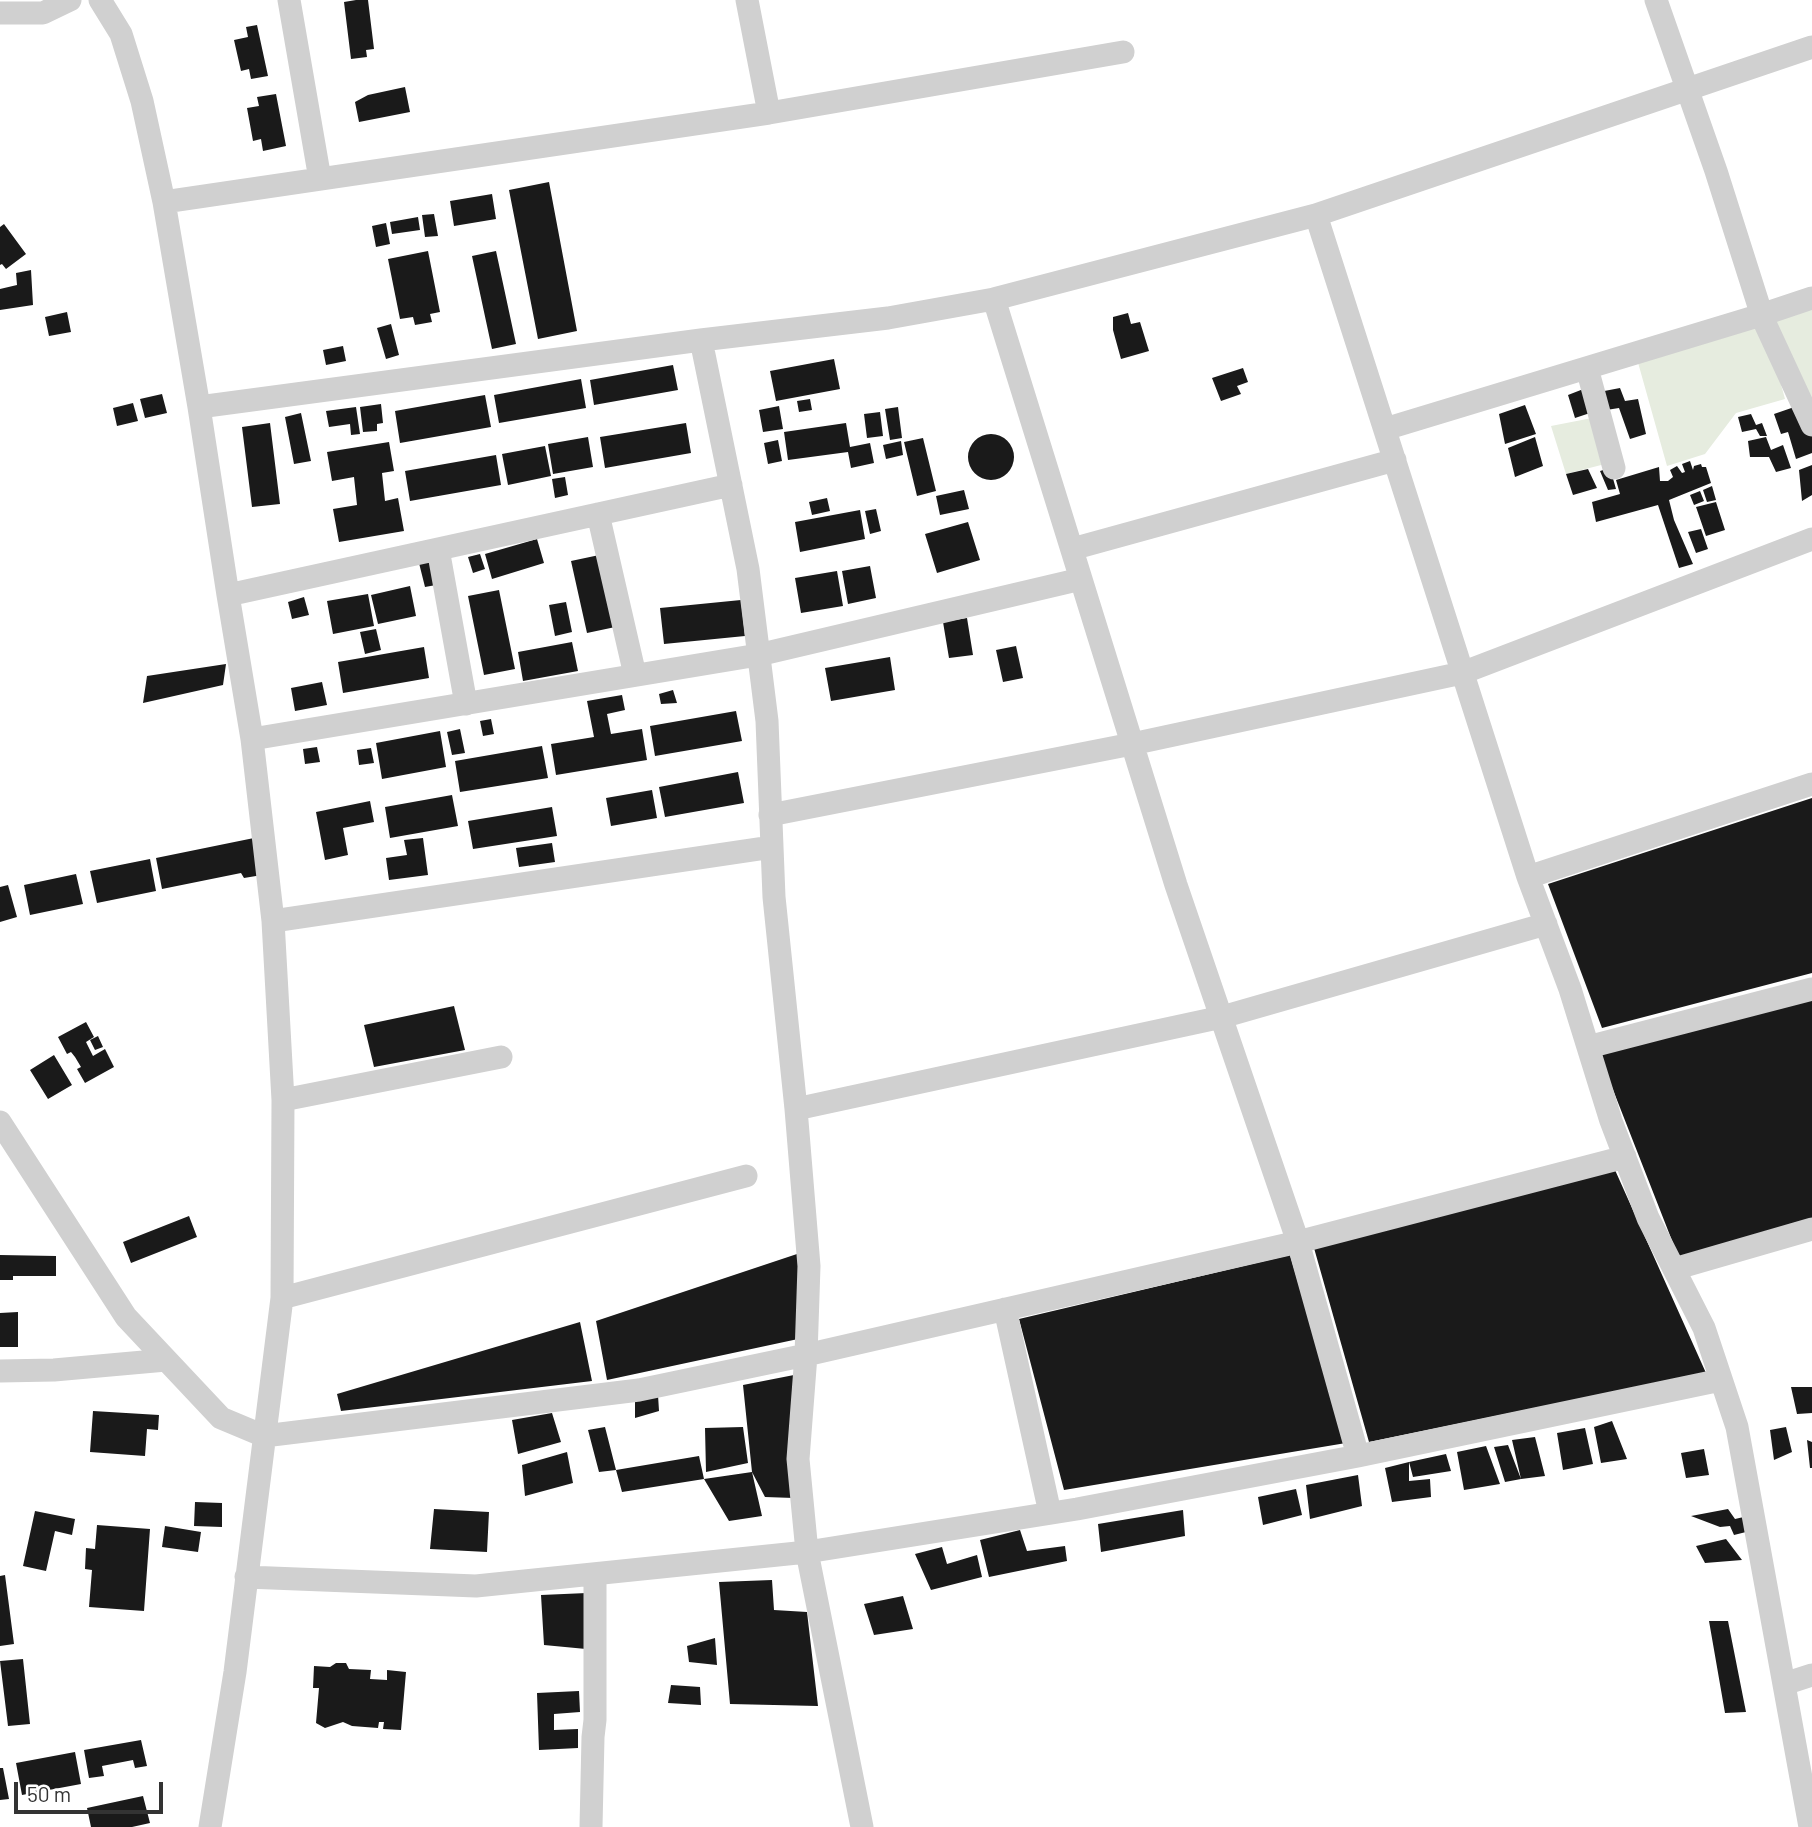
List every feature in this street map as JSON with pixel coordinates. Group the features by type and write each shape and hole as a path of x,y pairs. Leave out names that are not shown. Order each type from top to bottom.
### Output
{"street":[{"path":"0,13 43,13 70,0"},
{"path":"100,0 121,34 142,101 164,202 252,739 273,921 283,1100 282,1298 235,1672 210,1827"},
{"path":"289,0 320,179"},
{"path":"747,0 769,113"},
{"path":"1656,0 1716,171 1761,315 1812,425"},
{"path":"199,407 888,317 994,299 1316,215 1812,47"},
{"path":"164,202 769,113 1123,52"},
{"path":"1316,215 1528,877 1570,989 1611,1121 1648,1218 1704,1328 1737,1427 1810,1827"},
{"path":"1385,429 1812,298"},
{"path":"994,299 1176,885 1298,1242 1358,1456"},
{"path":"701,340 747,569 766,721 774,897 809,1266 798,1459 807,1552 862,1827"},
{"path":"1587,368 1615,468"},
{"path":"1072,549 1395,460"},
{"path":"228,595 731,485"},
{"path":"598,514 635,675"},
{"path":"770,816 1132,744 1462,673 1812,540"},
{"path":"438,549 466,704"},
{"path":"252,739 758,654 1081,579"},
{"path":"1528,877 1812,784"},
{"path":"273,921 772,847"},
{"path":"796,1109 1222,1017 1546,924"},
{"path":"1588,1047 1812,989"},
{"path":"283,1100 501,1057"},
{"path":"0,1122 126,1317 220,1418 264,1436 639,1390 806,1355 1298,1242 1625,1157"},
{"path":"282,1298 746,1176"},
{"path":"1674,1269 1812,1229"},
{"path":"1005,1310 1050,1513"},
{"path":"0,1371 54,1370 166,1360"},
{"path":"246,1577 476,1586 807,1552 1050,1513 1358,1456 1721,1380"},
{"path":"591,1827 595,1720 595,1574"},
{"path":"1784,1684 1812,1675"}],"shaded area":[{"path":"1812,302 1812,414 1767,318"},
{"path":"1763,319 1785,399 1736,413 1705,454 1667,466 1637,359"},
{"path":"1592,418 1609,463 1566,474 1551,426"}],"building":[{"path":"368,0 374,49 366,50 367,57 351,59 344,2"},
{"path":"257,25 268,76 251,79 249,69 241,71 234,40 248,37 246,27"},
{"path":"405,87 410,112 359,122 355,102 368,95"},
{"path":"276,94 286,146 263,151 261,139 253,141 247,108 259,106 257,97"},
{"path":"549,182 577,331 538,339 509,190"},
{"path":"492,194 496,219 454,226 450,201"},
{"path":"434,214 438,236 425,237 422,215"},
{"path":"418,217 420,230 392,234 390,222"},
{"path":"386,223 390,244 376,247 372,226"},
{"path":"4,224 26,254 6,269 0,265 0,227"},
{"path":"428,251 440,312 430,314 432,322 415,325 413,317 400,319 388,259"},
{"path":"496,251 516,344 492,349 472,256"},
{"path":"31,270 33,305 0,310 0,289 17,285 16,273"},
{"path":"67,312 71,332 49,336 45,317"},
{"path":"1128,313 1131,324 1140,322 1149,351 1121,359 1113,330 1113,317"},
{"path":"391,324 399,355 386,359 377,328"},
{"path":"343,346 346,361 326,365 323,350"},
{"path":"834,359 840,389 776,401 770,371"},
{"path":"673,365 678,390 594,405 590,380"},
{"path":"1243,368 1248,382 1237,386 1241,394 1221,401 1212,378"},
{"path":"581,379 586,408 499,423 494,395"},
{"path":"1586,388 1593,412 1575,418 1568,395"},
{"path":"1620,388 1625,401 1638,399 1646,434 1630,439 1619,408 1600,411 1599,392"},
{"path":"162,394 167,413 145,418 140,399"},
{"path":"485,395 491,427 400,443 395,411"},
{"path":"810,399 812,410 799,412 797,401"},
{"path":"133,403 138,421 117,426 113,408"},
{"path":"381,404 383,423 377,424 377,431 363,432 360,407"},
{"path":"1803,404 1812,435 1812,453 1796,459 1788,432 1781,434 1774,414"},
{"path":"1525,405 1536,434 1505,444 1499,414"},
{"path":"779,406 783,429 763,432 759,410"},
{"path":"356,407 360,434 351,435 350,424 329,427 326,411"},
{"path":"898,407 902,438 890,440 885,409"},
{"path":"880,412 883,436 867,438 864,414"},
{"path":"301,413 311,461 294,464 285,417"},
{"path":"1751,414 1756,425 1762,423 1767,436 1760,436 1756,429 1742,432 1738,417"},
{"path":"270,423 280,504 252,507 242,427"},
{"path":"686,423 691,453 605,468 600,437"},
{"path":"846,423 850,447 870,443 874,463 851,468 848,452 788,460 784,432"},
{"path":"991,434 1007,441 1014,457 1007,473 991,480 975,473 968,457 975,441"},
{"path":"588,437 593,467 553,474 548,444"},
{"path":"1535,437 1543,466 1515,477 1508,448"},
{"path":"1766,437 1771,450 1783,445 1791,468 1776,472 1769,457 1750,457 1748,441"},
{"path":"923,438 936,491 917,496 904,442"},
{"path":"778,440 782,461 768,464 764,443"},
{"path":"901,441 903,455 886,459 883,445"},
{"path":"389,442 394,471 382,473 385,501 398,498 404,531 339,542 333,509 357,505 354,477 332,481 327,452"},
{"path":"545,446 551,476 508,485 502,454"},
{"path":"496,455 501,485 410,501 405,471"},
{"path":"1690,461 1693,470 1694,466 1701,464 1706,467 1711,483 1669,500 1674,520 1693,564 1679,568 1658,505 1596,522 1592,502 1620,494 1616,480 1659,467 1660,481 1668,481 1673,477 1670,470 1677,466 1682,473 1685,472 1682,464"},
{"path":"1812,465 1812,495 1802,501 1799,470"},
{"path":"1610,468 1616,489 1608,490 1600,471"},
{"path":"1588,469 1597,488 1573,495 1566,474"},
{"path":"565,477 568,495 555,498 552,479"},
{"path":"1712,486 1716,500 1707,502 1703,490"},
{"path":"964,490 969,509 940,515 936,496"},
{"path":"1700,491 1704,501 1694,505 1690,495"},
{"path":"827,498 830,511 812,515 809,502"},
{"path":"1716,502 1725,530 1706,536 1696,507"},
{"path":"876,509 881,531 870,534 865,511"},
{"path":"860,510 865,539 800,552 795,522"},
{"path":"968,522 980,560 937,573 925,534"},
{"path":"1701,529 1708,549 1696,553 1688,532"},
{"path":"537,539 544,563 492,579 485,554"},
{"path":"480,554 485,569 473,573 468,557"},
{"path":"604,554 620,626 587,633 571,561"},
{"path":"431,560 436,585 425,587 419,563"},
{"path":"870,566 876,598 848,604 842,571"},
{"path":"837,571 843,606 801,613 795,578"},
{"path":"410,586 416,616 378,624 371,595"},
{"path":"499,590 515,669 484,675 468,596"},
{"path":"368,594 374,626 333,634 327,601"},
{"path":"304,597 309,615 292,619 288,602"},
{"path":"741,600 745,636 664,644 660,608"},
{"path":"566,602 572,632 555,636 549,605"},
{"path":"967,618 973,655 949,658 943,622"},
{"path":"376,629 381,650 365,654 360,632"},
{"path":"572,642 578,671 523,681 518,652"},
{"path":"1016,646 1023,678 1003,682 996,650"},
{"path":"424,647 429,678 343,693 338,662"},
{"path":"890,657 895,690 831,701 825,668"},
{"path":"226,664 223,685 143,703 147,676"},
{"path":"322,682 327,705 295,711 291,688"},
{"path":"673,690 677,703 661,704 659,694"},
{"path":"622,695 625,710 607,714 611,734 642,729 647,760 556,775 551,744 594,737 587,701"},
{"path":"736,711 742,741 655,756 650,726"},
{"path":"491,719 494,734 483,736 480,721"},
{"path":"460,729 465,753 452,755 447,732"},
{"path":"440,731 446,767 382,779 376,743"},
{"path":"542,746 548,778 460,792 455,761"},
{"path":"317,747 320,762 305,764 303,749"},
{"path":"371,748 374,763 359,765 357,750"},
{"path":"738,772 744,803 665,817 659,787"},
{"path":"652,790 657,818 611,826 606,798"},
{"path":"452,795 458,826 390,838 385,807"},
{"path":"1812,798 1812,973 1602,1028 1548,884"},
{"path":"370,801 374,822 343,828 348,855 325,860 316,812"},
{"path":"552,807 557,836 473,849 468,821"},
{"path":"254,838 262,875 244,878 241,873 162,889 156,858"},
{"path":"423,838 428,875 389,880 386,858 407,855 404,840"},
{"path":"552,843 555,862 519,867 516,848"},
{"path":"150,859 156,891 97,903 90,871"},
{"path":"76,874 83,904 30,915 24,885"},
{"path":"8,885 17,917 0,922 0,887"},
{"path":"1812,1000 1812,1222 1680,1261 1599,1054"},
{"path":"454,1006 465,1050 374,1067 364,1025"},
{"path":"86,1022 94,1037 86,1042 93,1056 105,1049 114,1067 85,1083 77,1069 81,1067 71,1052 67,1054 58,1037"},
{"path":"98,1036 103,1047 95,1050 90,1040"},
{"path":"54,1055 72,1085 48,1099 30,1070"},
{"path":"1615,1170 1706,1373 1369,1442 1314,1248"},
{"path":"189,1216 197,1237 131,1263 123,1242"},
{"path":"800,1253 798,1339 607,1380 596,1321"},
{"path":"0,1255 56,1256 56,1276 13,1276 13,1280 0,1280"},
{"path":"1290,1255 1346,1443 1064,1490 1019,1319"},
{"path":"18,1312 18,1347 0,1347 0,1313"},
{"path":"580,1322 592,1381 341,1411 337,1394"},
{"path":"794,1375 794,1498 765,1497 752,1472 743,1385"},
{"path":"1791,1387 1812,1387 1812,1413 1797,1414"},
{"path":"658,1395 659,1411 635,1418 635,1396"},
{"path":"93,1411 159,1415 158,1430 147,1429 145,1456 90,1452"},
{"path":"552,1413 561,1442 518,1454 512,1420"},
{"path":"1612,1421 1627,1459 1601,1463 1594,1427"},
{"path":"605,1427 616,1470 599,1472 588,1430"},
{"path":"743,1427 748,1463 706,1472 705,1428"},
{"path":"1786,1427 1792,1452 1774,1460 1770,1430"},
{"path":"1585,1428 1593,1464 1563,1470 1557,1433"},
{"path":"1535,1437 1545,1476 1521,1479 1512,1440"},
{"path":"1807,1440 1812,1442 1812,1468 1810,1468"},
{"path":"1508,1445 1521,1479 1505,1482 1494,1447"},
{"path":"1486,1446 1500,1484 1464,1490 1457,1452"},
{"path":"1704,1449 1709,1475 1686,1478 1681,1453"},
{"path":"567,1452 573,1483 525,1496 522,1465"},
{"path":"1446,1454 1451,1471 1413,1477 1409,1462"},
{"path":"699,1456 704,1479 622,1492 616,1470"},
{"path":"1409,1462 1409,1481 1430,1479 1431,1497 1392,1502 1385,1468"},
{"path":"752,1472 762,1516 729,1521 704,1479"},
{"path":"1358,1475 1362,1506 1310,1519 1306,1485"},
{"path":"1296,1489 1302,1515 1263,1525 1258,1497"},
{"path":"195,1502 222,1503 222,1527 194,1526"},
{"path":"434,1509 489,1512 487,1552 430,1549"},
{"path":"1728,1509 1735,1519 1748,1516 1750,1531 1734,1535 1730,1526 1720,1527 1691,1516"},
{"path":"1183,1510 1185,1536 1101,1552 1098,1524"},
{"path":"35,1511 75,1519 72,1535 55,1531 46,1571 23,1566"},
{"path":"97,1525 150,1529 144,1611 89,1607 92,1570 85,1569 86,1548 95,1549"},
{"path":"165,1526 201,1532 198,1552 162,1547"},
{"path":"1020,1530 1027,1551 1065,1546 1067,1561 989,1577 980,1540"},
{"path":"1726,1539 1742,1560 1705,1563 1696,1546"},
{"path":"942,1547 947,1564 977,1555 982,1577 931,1590 915,1554"},
{"path":"5,1575 14,1644 0,1646 0,1576"},
{"path":"772,1580 774,1610 807,1612 818,1706 730,1704 719,1582"},
{"path":"587,1593 586,1649 544,1645 541,1595"},
{"path":"903,1596 913,1629 874,1635 864,1604"},
{"path":"1709,1621 1728,1621 1746,1712 1725,1713"},
{"path":"715,1638 717,1665 689,1662 687,1646"},
{"path":"23,1659 30,1724 8,1726 0,1661"},
{"path":"336,1663 346,1663 349,1669 371,1670 370,1679 387,1680 387,1670 406,1672 401,1730 383,1729 384,1722 379,1722 378,1728 352,1726 343,1722 325,1728 316,1723 319,1688 313,1688 314,1666 330,1667"},
{"path":"671,1685 700,1687 701,1705 668,1703"},
{"path":"579,1691 580,1712 554,1714 554,1730 578,1729 578,1748 539,1750 537,1693"},
{"path":"141,1740 147,1766 135,1768 133,1760 102,1766 104,1776 89,1778 84,1750"},
{"path":"75,1752 81,1784 22,1795 16,1763"},
{"path":"0,1768 3,1768 9,1799 0,1800"},
{"path":"143,1796 150,1823 132,1827 91,1827 87,1808"}]}
